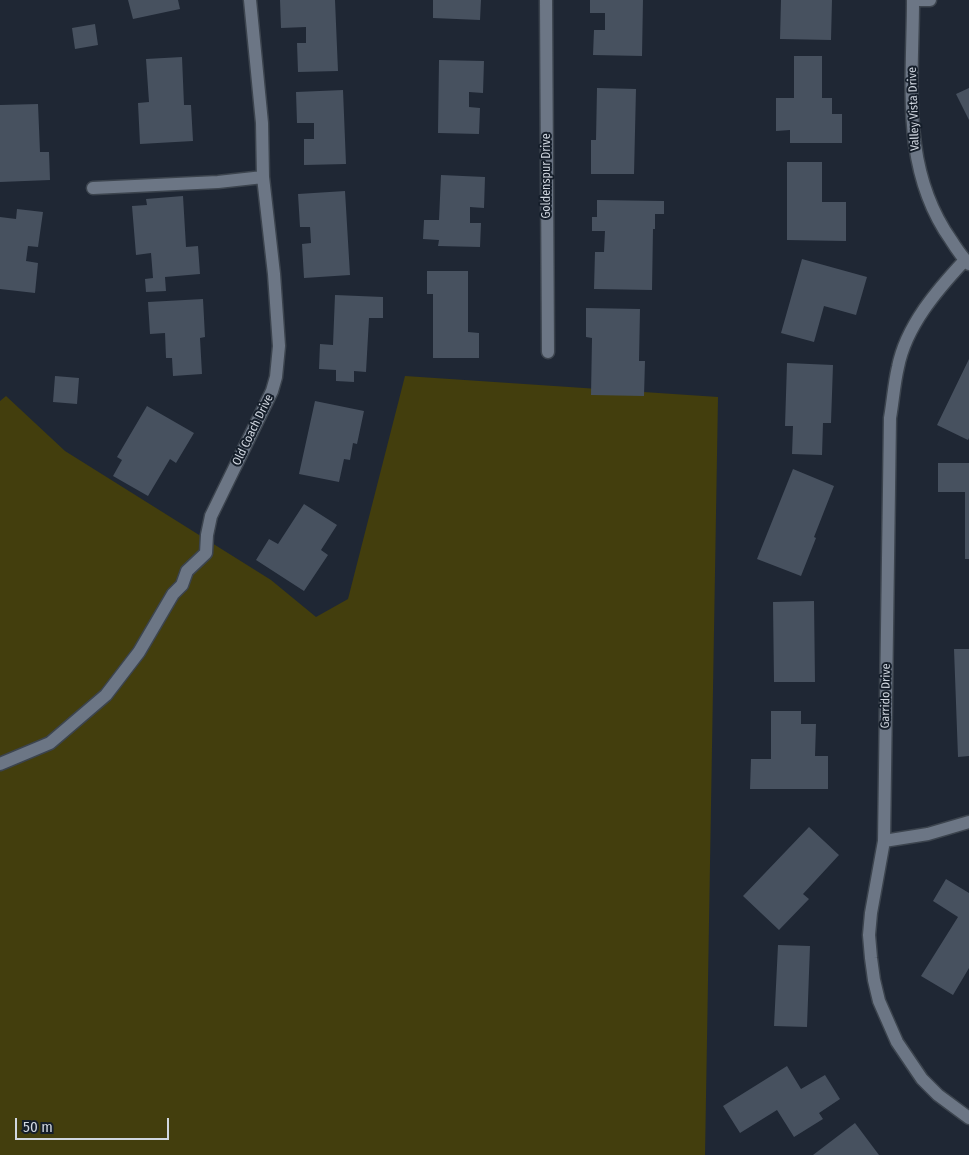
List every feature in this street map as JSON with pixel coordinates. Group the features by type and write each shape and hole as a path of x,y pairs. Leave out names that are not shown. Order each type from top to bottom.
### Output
{"street":[{"name":"Old Coach Drive","path":"0,764 50,743 106,695 139,652 173,594 182,585 187,571 206,553 211,516 272,391 276,377 279,346 274,274 263,177 262,123 250,0"},
{"name":"Goldenspur Drive","path":"546,0 548,352"},
{"path":"913,0 930,0"},
{"name":"Valley Vista Drive","path":"913,0 911,108 912,133 916,157 930,204 941,226 967,262"},
{"path":"93,188 218,182 263,177"},
{"name":"Garrido Drive","path":"967,262 942,285 915,324 898,368 893,401 890,427 884,841 871,913 870,935 874,980 879,1001 887,1022 908,1061 938,1095 969,1118"},
{"path":"884,841 928,834 969,822"}],"shaded area":[{"path":"405,376 718,397 705,1155 0,1155 0,401 6,396 65,451 271,580 316,617 348,599"}],"building":[{"path":"128,0 178,0 180,9 133,19"},
{"path":"280,0 335,0 338,71 298,72 297,43 306,43 306,27 281,28"},
{"path":"433,0 481,0 480,20 433,18"},
{"path":"590,0 643,0 642,56 593,55 594,30 605,30 605,13 590,13"},
{"path":"781,0 832,0 831,40 780,39"},
{"path":"95,24 98,45 75,49 72,28"},
{"path":"794,56 822,56 822,98 832,98 832,114 842,114 842,143 790,143 790,130 776,131 776,98 794,98"},
{"path":"182,57 184,105 191,105 193,141 140,144 138,103 149,102 146,59"},
{"path":"439,60 484,61 483,93 469,92 469,107 480,108 479,134 438,133"},
{"path":"597,88 636,89 634,174 591,174 591,140 596,140"},
{"path":"969,88 969,120 956,94"},
{"path":"343,90 346,164 304,165 304,139 314,139 314,123 297,123 296,92"},
{"path":"38,104 40,152 49,152 50,180 0,182 0,105"},
{"path":"787,162 822,162 822,202 846,202 846,241 787,240"},
{"path":"441,175 485,177 484,208 470,207 470,223 481,223 480,247 438,246 439,240 423,239 424,220 439,220"},
{"path":"345,191 350,275 304,278 302,244 311,243 310,227 300,227 298,194"},
{"path":"183,196 186,247 198,246 200,274 165,277 166,291 146,292 145,279 153,278 151,253 136,255 132,206 147,205 146,199"},
{"path":"597,200 664,201 664,214 655,214 652,290 594,289 595,252 604,252 605,231 592,231 592,217 597,217"},
{"path":"17,209 43,212 38,247 28,246 26,261 38,263 35,293 0,289 0,217 16,219"},
{"path":"802,259 867,277 856,315 824,306 814,342 781,333"},
{"path":"427,271 468,271 468,332 479,333 479,358 433,358 433,294 427,294"},
{"path":"335,295 383,297 383,318 369,318 366,372 354,371 354,382 336,381 336,370 319,369 320,344 333,345"},
{"path":"203,299 205,337 200,338 202,374 173,376 172,358 166,358 165,333 150,334 148,302"},
{"path":"586,308 640,309 639,361 645,361 644,396 591,395 592,338 586,337"},
{"path":"969,359 969,438 968,440 937,425"},
{"path":"787,363 833,365 831,423 823,423 822,455 792,454 793,426 785,426"},
{"path":"55,376 79,378 77,404 53,402"},
{"path":"315,401 364,411 357,444 353,443 350,460 344,459 339,482 299,474"},
{"path":"147,406 194,433 176,463 170,459 148,496 113,476 122,460 117,457"},
{"path":"938,463 969,463 969,559 965,559 965,492 938,492"},
{"path":"793,469 834,486 801,576 757,559"},
{"path":"304,504 337,525 321,550 328,555 304,591 256,560 269,539 278,544"},
{"path":"814,601 815,682 774,682 773,602"},
{"path":"954,649 969,649 969,756 958,757"},
{"path":"771,711 801,711 801,724 816,724 815,756 828,756 828,789 750,789 751,759 771,759"},
{"path":"809,827 839,855 803,894 809,899 779,930 743,896"},
{"path":"946,879 969,893 969,968 953,995 921,976 958,917 933,901"},
{"path":"778,945 810,946 807,1027 774,1026"},
{"path":"787,1066 801,1089 825,1075 840,1099 819,1113 823,1119 794,1137 777,1110 740,1133 723,1106"},
{"path":"855,1123 879,1155 813,1155"}]}
